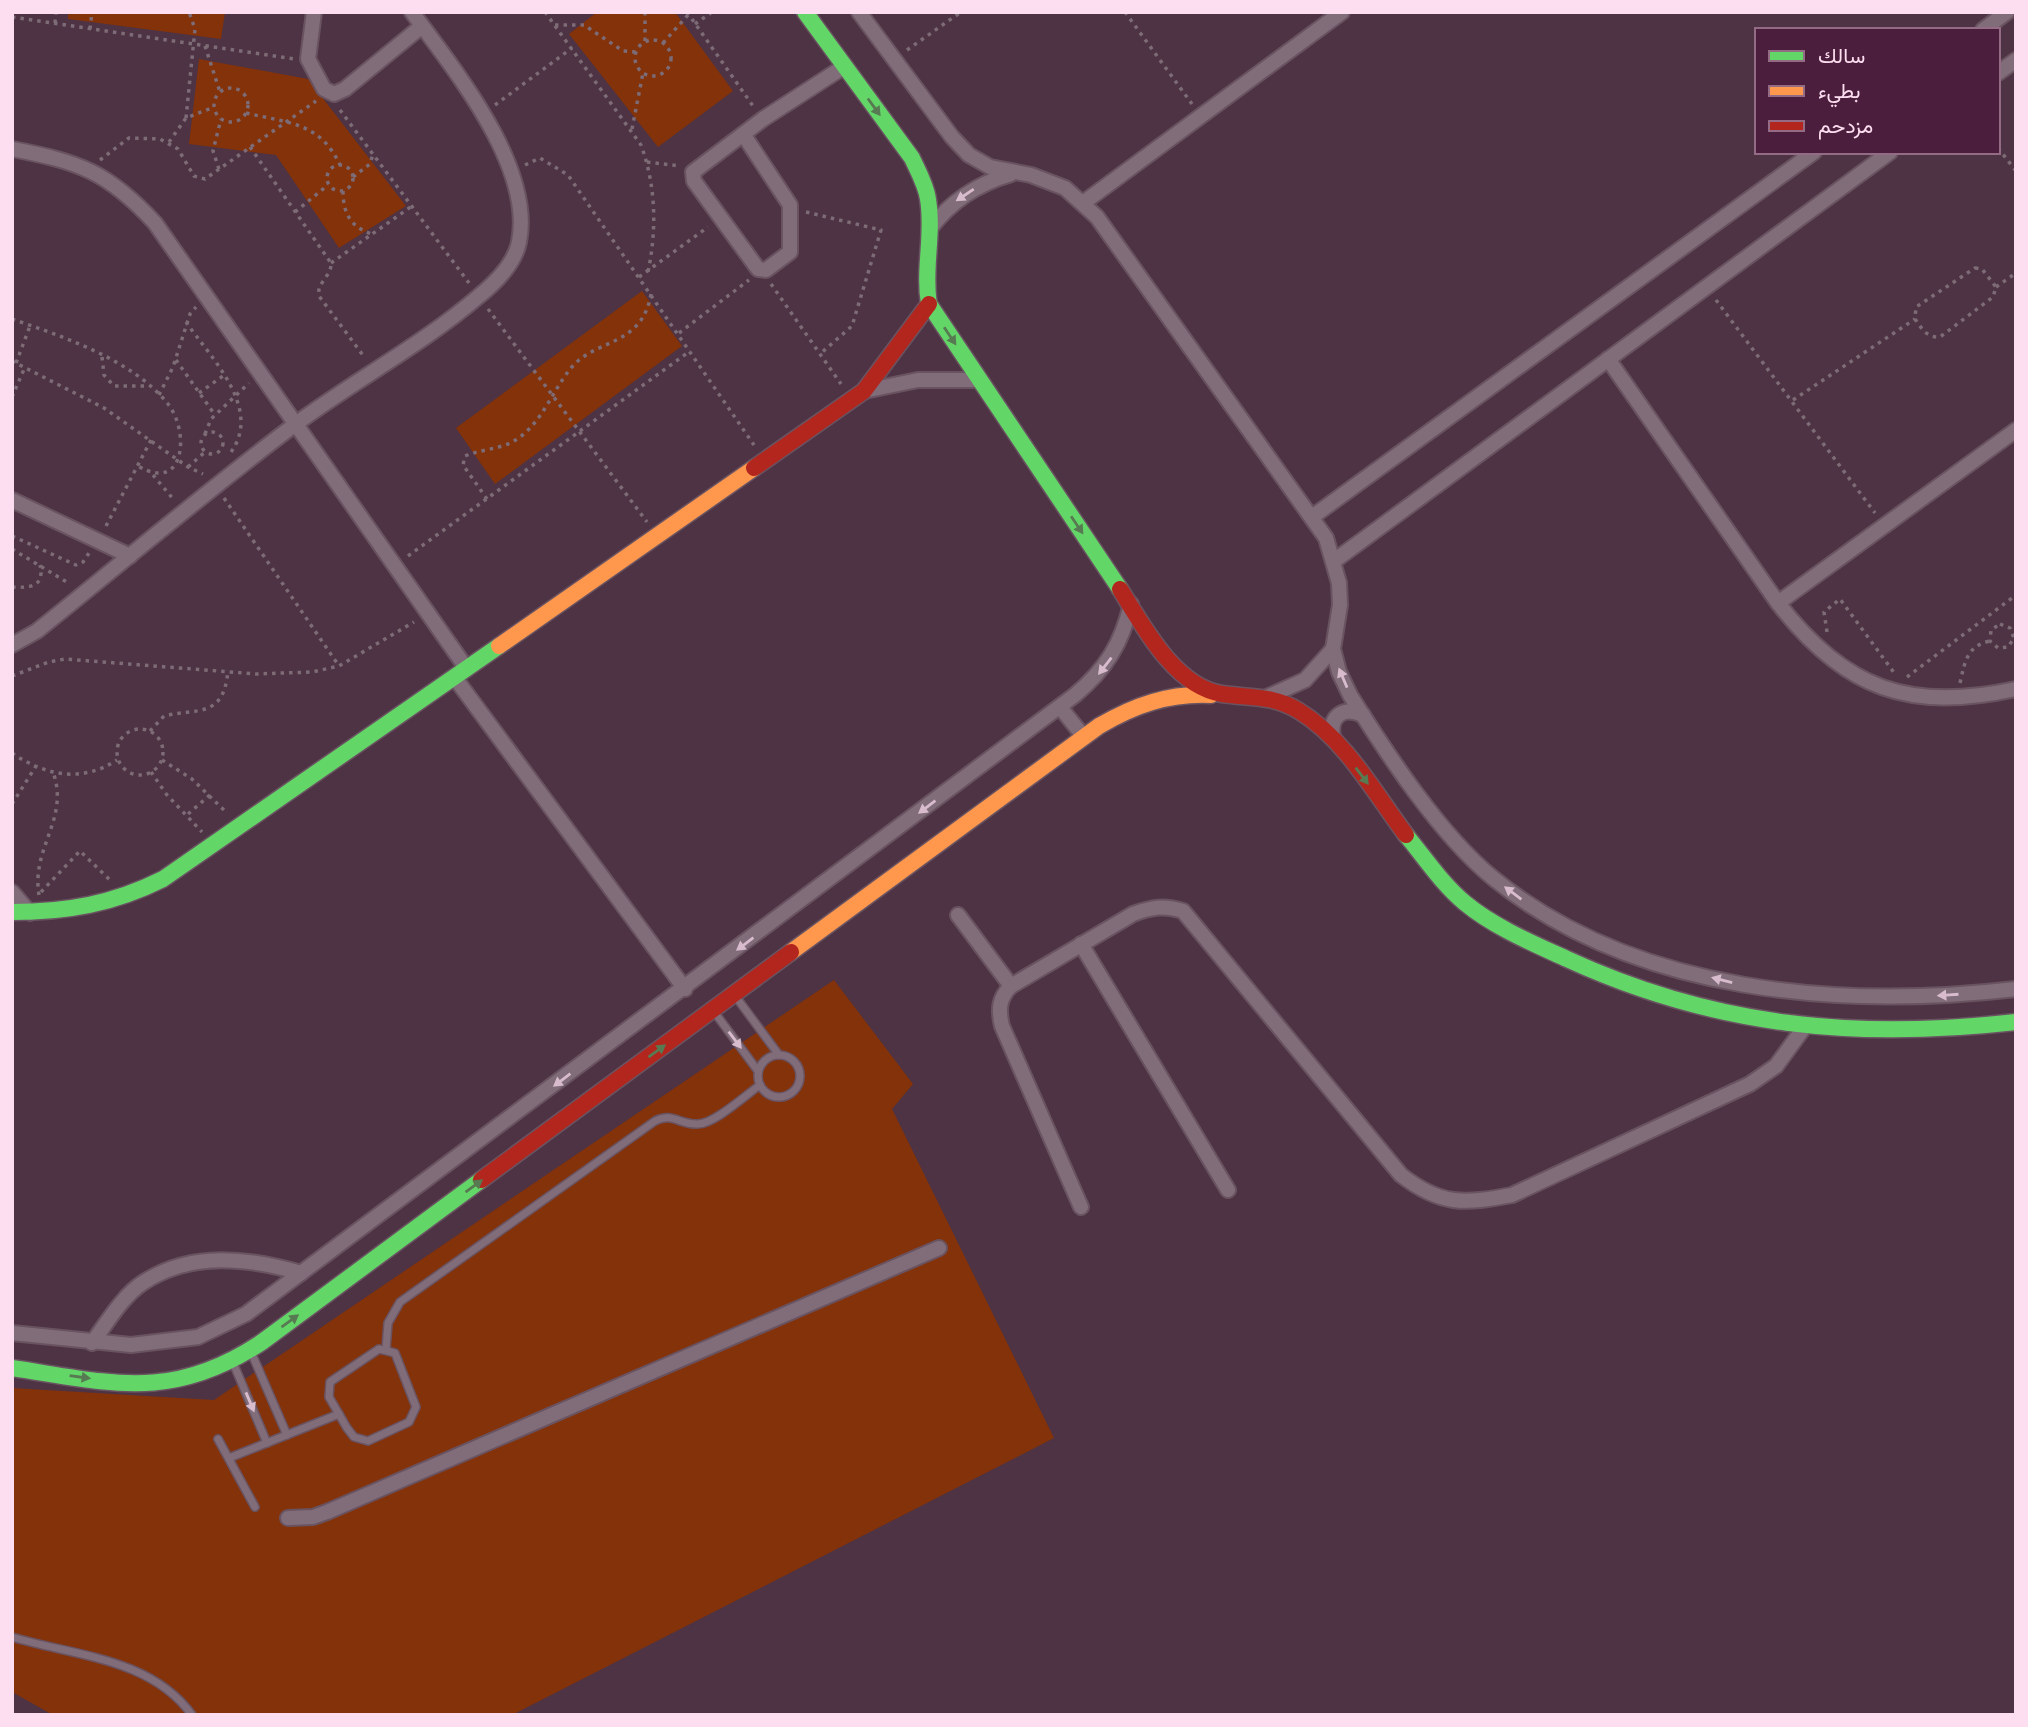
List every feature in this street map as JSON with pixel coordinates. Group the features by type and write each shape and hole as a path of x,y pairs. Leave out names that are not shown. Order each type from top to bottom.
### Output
{"street":[{"path":"314,12 308,52 310,69 327,92 338,93 345,89 422,26"},
{"path":"12,645 37,631 294,425 479,297 512,260 519,242 519,202 511,172 482,114 412,12"},
{"path":"805,12 912,158 929,204 925,286 929,304 1131,604 1181,672 1198,686 1219,695"},
{"path":"859,12 969,155 990,167 1048,180 1065,188 1097,217 1312,517 1334,561 1340,605 1333,649 1339,672 1363,715 1439,821 1491,877 1520,899 1599,941 1684,971 1788,992 1859,998 1921,997 2016,989"},
{"path":"1315,12 1321,28"},
{"path":"1083,203 1342,12"},
{"path":"1986,28 2007,12"},
{"path":"2000,72 2016,60"},
{"path":"743,134 791,208 790,252 762,270 694,181 693,172 696,169 763,119 845,66"},
{"path":"12,149 50,156 90,169 126,192 155,223 428,614 461,673 685,989"},
{"path":"1312,517 1811,154"},
{"path":"1334,561 1888,154"},
{"path":"928,232 956,201 983,184 1013,174"},
{"path":"12,912 73,911 128,898 186,866 858,396 929,304"},
{"path":"1608,359 1778,603 1801,634 1827,657 1856,676 1888,690 1924,699 1956,699 2016,689"},
{"path":"858,396 918,380 979,380"},
{"path":"1778,603 2016,430"},
{"path":"12,500 130,556"},
{"path":"12,1333 131,1345 198,1336 246,1314 685,989 1059,707 1096,677 1113,656 1125,631 1131,604"},
{"path":"1266,697 1305,680 1333,649"},
{"path":"12,1368 127,1383 159,1384 192,1378 232,1361 1084,737 1120,713 1143,702 1193,693 1266,697 1292,706 1333,737 1437,873 1464,902 1500,926 1587,970 1641,992 1696,1009 1803,1029 1867,1031 2016,1022"},
{"path":"1059,707 1084,737"},
{"path":"1333,737 1331,727 1334,718 1343,711 1353,710 1363,715"},
{"path":"12,892 37,913"},
{"path":"1081,1207 1002,1026 1000,1006 1003,995 1012,986 1081,944 1150,908 1168,906 1183,911 1401,1175 1423,1192 1448,1200 1478,1201 1512,1195 1750,1084 1776,1066 1803,1029"},
{"path":"958,915 1012,986"},
{"path":"1081,944 1228,1189"},
{"path":"288,1518 313,1517 327,1512 939,1248"},
{"path":"92,1343 142,1282 185,1263 245,1261 301,1273"}],"lane":[{"path":"712,1010 758,1071 760,1085 769,1095 783,1097 799,1085 797,1065 779,1055 734,994"},
{"path":"758,1071 766,1060 779,1055"},
{"path":"386,1349 388,1323 400,1302 654,1121 671,1116 692,1124 708,1122 760,1085"},
{"path":"386,1349 395,1353 416,1401 413,1418 368,1441 350,1433 338,1414 328,1391 333,1377 373,1351 386,1349"},
{"path":"250,1350 287,1435"},
{"path":"232,1361 267,1443"},
{"path":"229,1458 338,1414"},
{"path":"218,1439 255,1507"},
{"path":"12,1637 132,1668 163,1685 192,1715"}],"path":[{"path":"55,23 56,12"},
{"path":"90,29 92,12"},
{"path":"169,142 186,118 195,30 189,12"},
{"path":"545,12 632,129 647,162 655,228 648,272"},
{"path":"645,12 645,41 636,52 636,64 643,73 656,75 667,67 670,54 663,43"},
{"path":"695,24 712,12"},
{"path":"894,59 961,12"},
{"path":"1125,12 1201,116"},
{"path":"663,43 687,13 763,119"},
{"path":"12,17 294,59 310,69"},
{"path":"555,25 584,25 623,51 636,52"},
{"path":"645,41 663,43"},
{"path":"186,118 214,107 220,92 205,46"},
{"path":"482,114 572,48"},
{"path":"632,129 643,73"},
{"path":"220,92 235,89 241,92 246,98 246,113"},
{"path":"90,169 129,138 169,142 178,149 194,176 205,179 327,92 657,536"},
{"path":"214,107 221,119 213,151 219,170"},
{"path":"221,119 235,121 246,113 304,126 320,135 332,149 340,165"},
{"path":"250,147 331,264 331,271 319,287 319,296 374,371"},
{"path":"2000,151 2016,171"},
{"path":"354,177 347,167 340,165 330,169 327,174 328,185 332,190 344,191 349,188 354,177 370,164 373,154"},
{"path":"511,172 540,158 559,167 576,184 765,461"},
{"path":"647,162 696,169"},
{"path":"295,212 328,185"},
{"path":"344,191 343,206 349,220 359,230 373,234"},
{"path":"331,264 412,206"},
{"path":"791,208 881,230 852,326 820,354"},
{"path":"639,277 721,218"},
{"path":"1996,287 1982,269 1968,270 1916,307 1915,319 1925,333 1940,337 1993,298 1996,287 2016,273"},
{"path":"679,333 762,270 820,354 858,396"},
{"path":"1706,288 1793,400 1884,526"},
{"path":"487,499 463,465 465,456 498,449 519,439 536,422 573,365 630,333 642,319 651,294"},
{"path":"159,395 176,360 190,314 207,300"},
{"path":"12,319 131,372 159,395 178,420 180,438 177,457 170,472 153,475"},
{"path":"1793,400 1915,319"},
{"path":"186,322 236,395 242,427 228,456"},
{"path":"30,325 14,362 104,408 188,467 221,483 339,666"},
{"path":"394,566 690,351"},
{"path":"102,358 104,374 114,386 147,386"},
{"path":"176,360 215,415"},
{"path":"12,397 25,367"},
{"path":"205,452 201,443 215,415 258,374"},
{"path":"199,393 223,376"},
{"path":"205,434 216,432 221,435 224,446 216,454 205,452"},
{"path":"12,536 76,565 83,562 98,541 151,440"},
{"path":"188,467 205,452"},
{"path":"138,466 153,475 182,514"},
{"path":"200,472 210,469"},
{"path":"12,549 84,593"},
{"path":"12,587 38,584 42,578 40,565"},
{"path":"1829,636 1824,612 1840,599 1901,682 2016,595"},
{"path":"12,676 65,659 284,674 339,666 428,614"},
{"path":"2000,624 2010,628 2015,638 2008,647 1998,648 1990,641 1991,631 2000,624"},
{"path":"1956,699 1966,655 1973,648 1990,641"},
{"path":"150,732 164,716 191,714 212,705 227,684 228,670"},
{"path":"139,729 150,732 159,739 163,749 162,760 152,772 131,774 117,760 116,749 120,739 139,729"},
{"path":"12,753 53,772 78,776 92,773 117,760"},
{"path":"162,760 183,772 210,795 188,814"},
{"path":"12,804 36,766"},
{"path":"37,913 38,862 57,813 58,792 53,772"},
{"path":"152,772 167,795 188,814 213,847"},
{"path":"39,895 80,851 128,898"}],"shaded area":[{"path":"68,12 225,12 221,39 68,19"},
{"path":"597,12 675,12 733,91 658,147 569,34"},
{"path":"199,59 308,79 406,206 339,248 276,155 189,144"},
{"path":"642,291 682,346 495,484 456,428"},
{"path":"834,980 913,1084 892,1109 1054,1438 512,1715 53,1715 12,1692 12,1388 214,1400"}],"traffic: fast":[{"path":"805,12 912,158 922,178 930,212 927,278 929,304 1120,589"},
{"path":"12,912 89,905 126,895 163,879 499,646"},
{"path":"1406,835 1449,888 1488,920 1567,959 1622,982 1677,1000 1732,1014 1843,1028 1957,1027 2016,1022"},
{"path":"12,1368 81,1379 141,1383 170,1381 230,1361 262,1342 481,1180"}],"traffic: slow":[{"path":"499,646 754,468"},
{"path":"791,952 1099,726 1126,712 1167,698 1211,695"}],"traffic: jam":[{"path":"754,468 864,391 929,304"},
{"path":"1120,589 1162,653 1189,680 1222,694 1280,702 1299,711 1331,736 1358,767 1406,835"},
{"path":"481,1180 791,952"}]}
